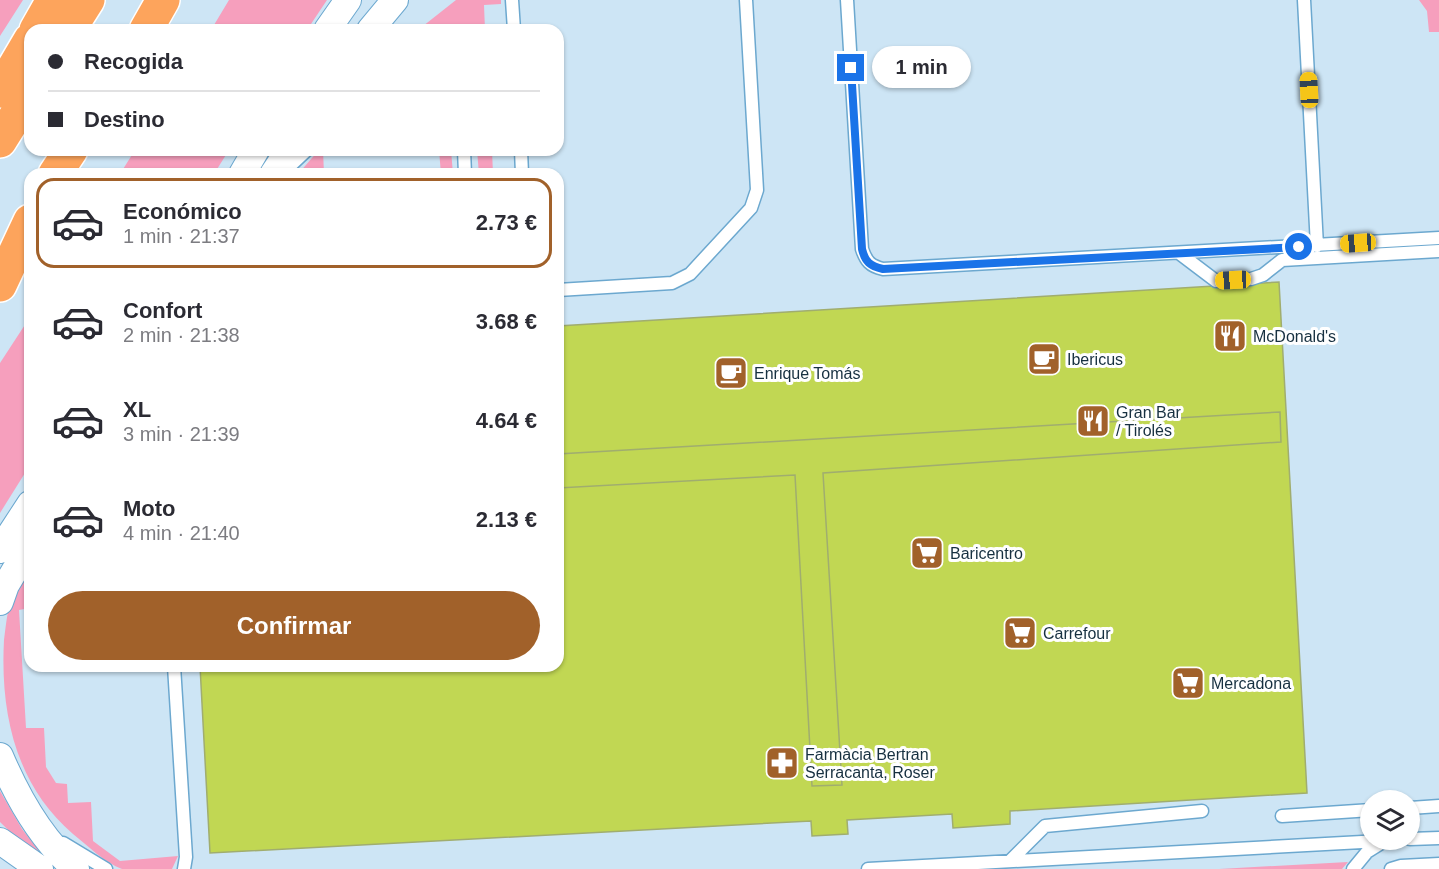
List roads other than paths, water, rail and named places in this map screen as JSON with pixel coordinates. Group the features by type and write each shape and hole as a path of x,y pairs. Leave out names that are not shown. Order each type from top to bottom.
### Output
{"highway":[{"path":"39,24 53,0"},
{"path":"73,24 88,0"},
{"path":"150,24 164,0"},
{"path":"0,91 24,50"},
{"path":"0,141 24,103"},
{"path":"0,254 24,220"},
{"path":"0,285 24,234"}],"street":[{"path":"331,24 348,0"},
{"path":"375,24 395,0"},
{"path":"0,550 24,513"},
{"path":"0,602 6,585 24,555"},
{"path":"0,756 14,788 28,810 50,841 76,869"},
{"path":"0,841 40,869"}],"lane":[{"path":"513,0 514,24"},
{"path":"564,290 672,283 690,274 756,200 746,0"},
{"path":"847,0 862,249 868,263 883,269 1439,238"},
{"path":"1305,0 1317,246"},
{"path":"288,168 301,156"},
{"path":"1179,254 1216,281 1251,279 1263,275 1282,260 1439,251"},
{"path":"174,672 185,847 184,869"},
{"path":"1420,807 1439,806"},
{"path":"28,810 51,834 106,869"},
{"path":"1010,861 1045,826 1202,811"},
{"path":"1282,816 1360,811"},
{"path":"1420,839 1439,838"},
{"path":"868,869 1360,842"},
{"path":"1353,869 1371,850"},
{"path":"1391,869 1437,863"}],"place":[{"name":"McDonald's","path":"1230,336"},
{"name":"Ibericus","path":"1044,359"},
{"name":"Enrique Tomás","path":"731,373"},
{"name":"Gran Bar / Tirolés","path":"1093,421"},
{"name":"Baricentro","path":"927,553"},
{"name":"Carrefour","path":"1020,633"},
{"name":"Mercadona","path":"1188,683"},
{"name":"Farmàcia Bertran Serracanta, Roser","path":"782,763"}]}
